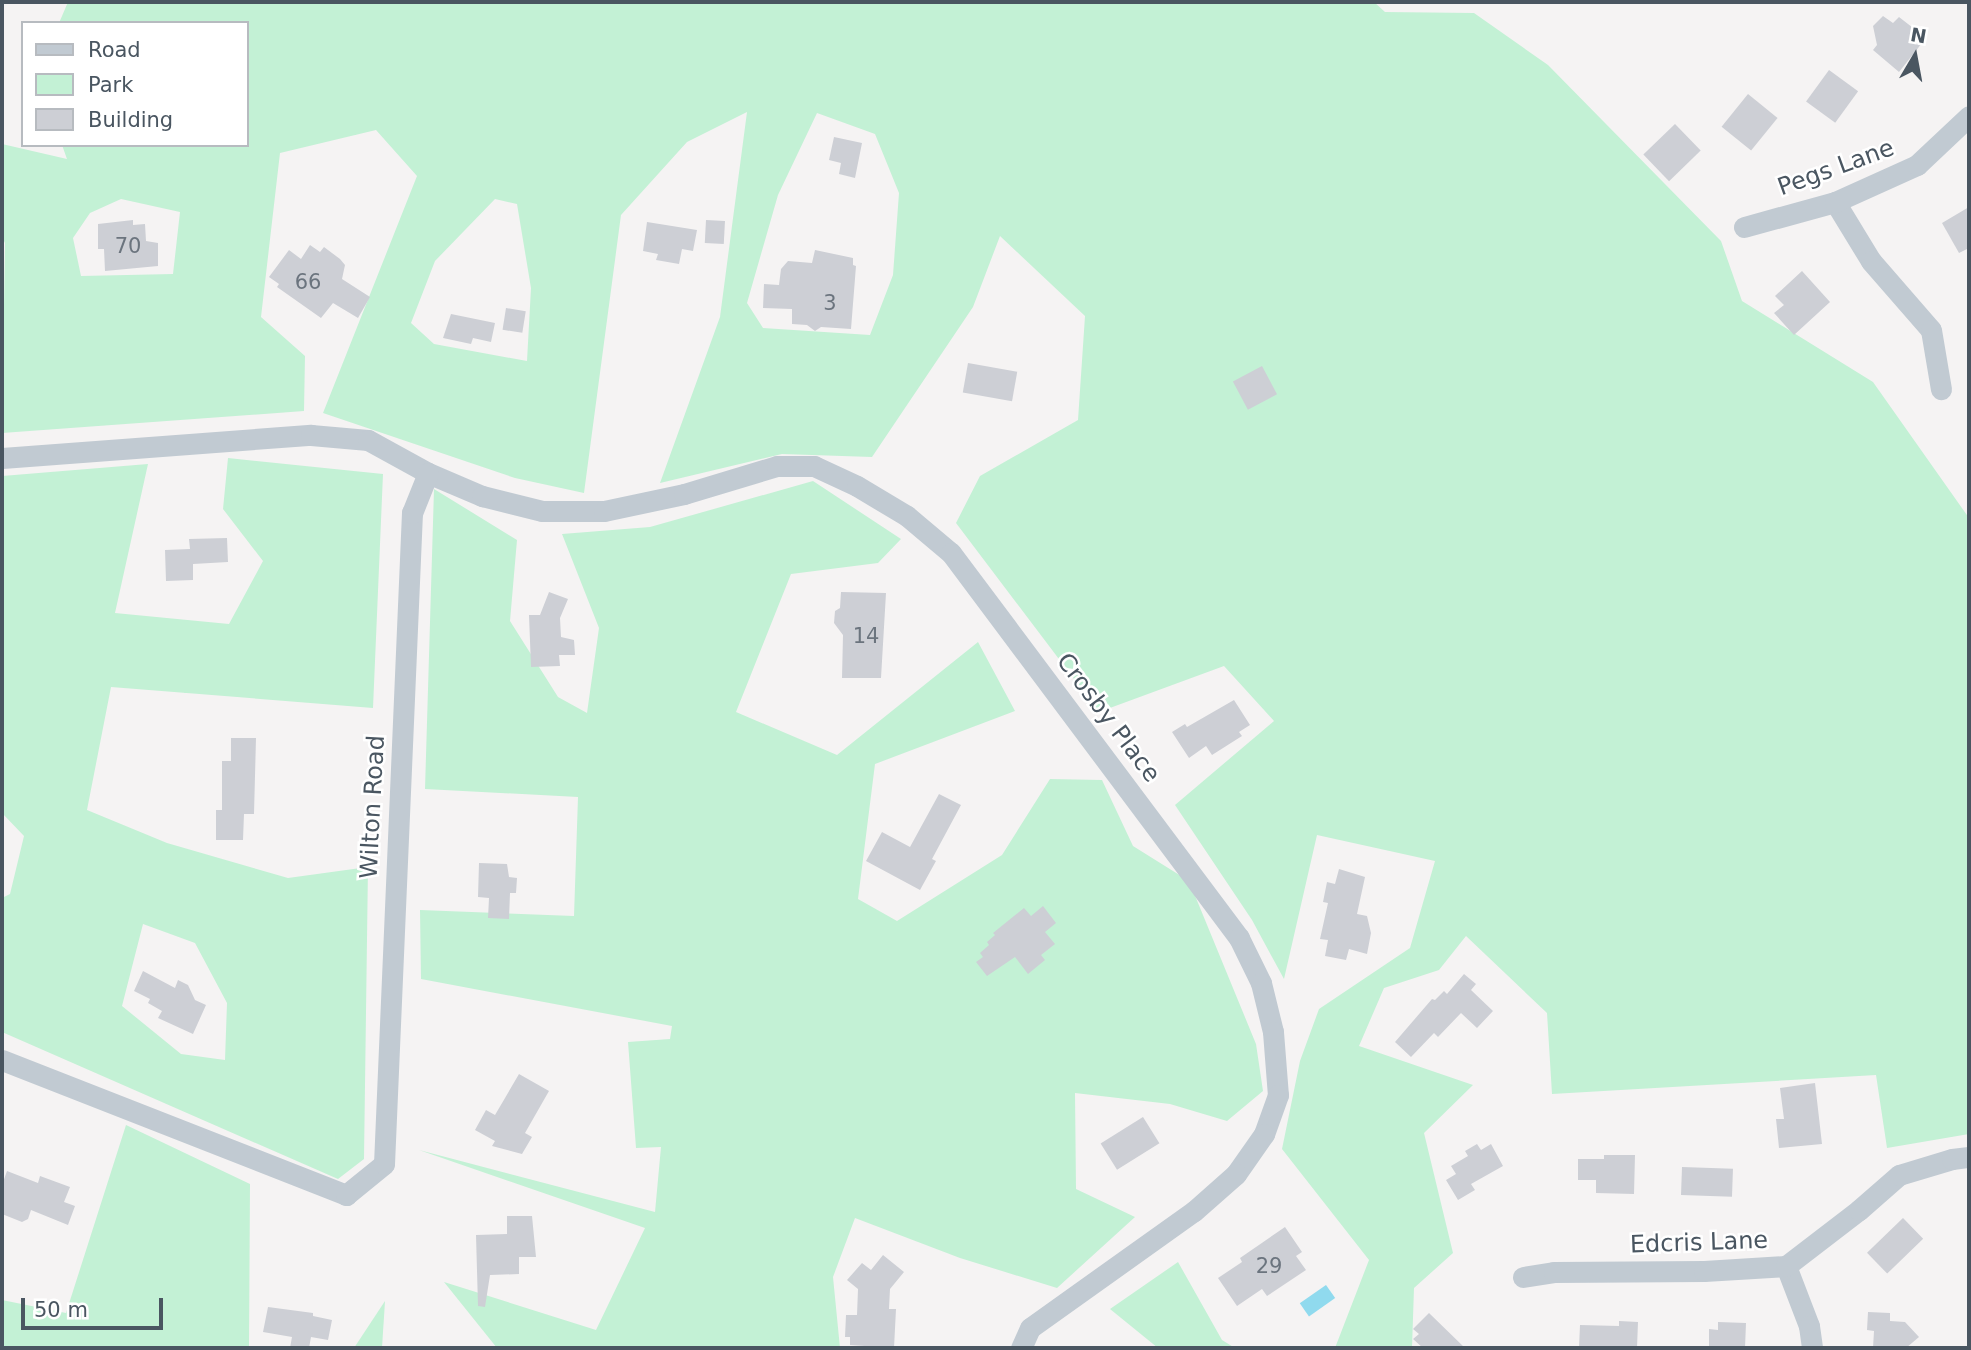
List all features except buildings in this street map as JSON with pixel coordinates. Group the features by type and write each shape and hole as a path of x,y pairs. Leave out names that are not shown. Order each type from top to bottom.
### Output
{"street":[{"name":"Pegs Lane","path":"1744,227 1835,202 1917,165 1969,116"},
{"path":"1835,202 1871,261 1931,330 1941,389"},
{"path":"2,458 311,435 368,440 428,473"},
{"name":"Crosby Place","path":"428,473 482,496 542,511 604,511 684,494 777,466 814,466 872,495 907,516 951,553 1239,938 1261,983 1273,1032 1278,1095 1264,1134 1236,1174 1194,1211 1030,1328 1021,1348"},
{"name":"Wilton Road","path":"2,1059 346,1195 384,1164 412,513 428,473"},
{"name":"Edcris Lane","path":"1523,1277 1553,1272 1704,1271 1786,1266 1859,1210 1899,1175 1952,1158 1969,1157"},
{"path":"1786,1266 1809,1326 1812,1348"}],"green space":[{"path":"68,2 1374,2 1385,12 1474,13 1548,65 1721,241 1742,301 1873,382 1969,518 1969,1134 1887,1148 1876,1075 1552,1094 1547,1013 1466,936 1439,970 1384,988 1359,1046 1473,1085 1424,1133 1453,1253 1414,1288 1412,1348 1335,1348 1369,1260 1282,1149 1300,1061 1319,1009 1410,948 1435,861 1317,835 1284,979 1252,920 1175,805 1274,721 1224,666 1099,712 956,523 980,476 1078,420 1085,316 1000,236 973,307 872,457 782,454 660,483 720,317 747,112 687,142 621,215 584,493 515,478 323,413 417,176 376,130 280,153 261,317 305,356 304,411 2,433 5,243 2,237 2,144 67,159 63,147 248,147 248,21 60,21","holes":["817,113 875,134 899,193 893,275 870,335 763,328 747,303 778,195","121,199 180,212 173,274 81,276 73,238 90,213","495,199 517,204 531,288 527,361 434,344 411,323 435,261"]},
{"path":"228,458 383,474 373,708 111,687 87,810 167,843 288,878 368,867 364,1159 338,1179 2,1032 2,898 10,894 24,836 2,813 2,476 148,464 115,613 229,624 263,561 223,509","holes":["143,924 195,943 227,1003 225,1060 181,1054 122,1006"]},
{"path":"813,481 901,539 878,563 791,574 736,712 837,755 978,642 1015,711 875,764 858,899 897,921 1002,855 1050,779 1102,780 1133,846 1189,881 1256,1044 1263,1091 1227,1121 1170,1104 1075,1093 1076,1189 1135,1217 1057,1288 960,1258 855,1218 833,1277 840,1348 497,1348 444,1282 596,1330 645,1228 419,1150 655,1212 661,1147 636,1148 628,1042 670,1039 672,1026 421,979 420,910 574,916 578,797 425,789 434,489 517,540 510,621 558,697 587,713 599,628 562,534 650,527"},
{"path":"126,1125 250,1184 249,1348 2,1348 2,1300 66,1313"},
{"path":"1178,1262 1222,1340 1235,1348 1158,1348 1110,1309"},
{"path":"385,1301 382,1348 354,1348"}],"water":[{"path":"1326,1285 1335,1298 1309,1316 1300,1303"}]}
